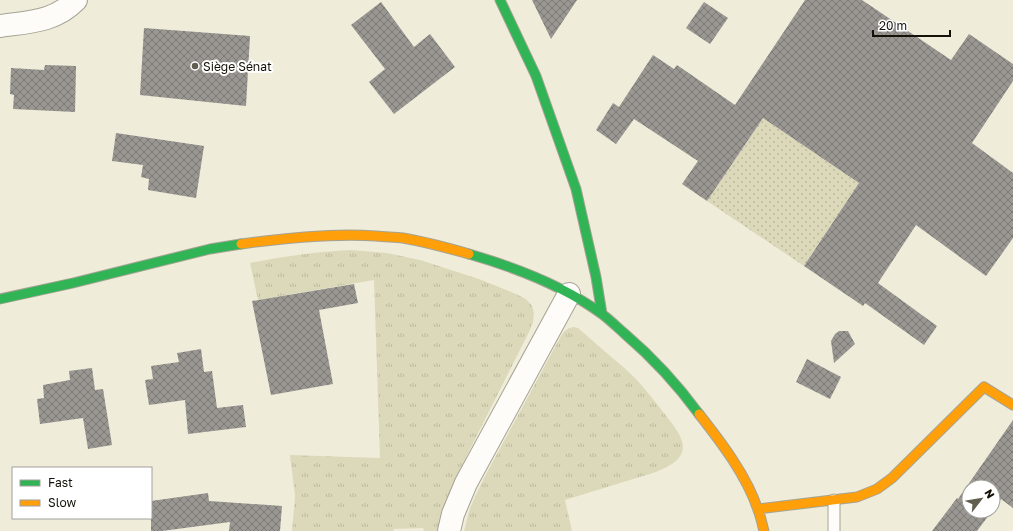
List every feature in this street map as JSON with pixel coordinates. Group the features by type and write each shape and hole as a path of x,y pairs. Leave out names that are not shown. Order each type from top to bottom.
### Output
{"main road":[{"path":"500,0 536,76 576,189 596,277 602,314"},
{"path":"0,299 73,283 210,249 271,240 358,235 402,238 442,246 524,272 569,294 602,314 650,356 685,395 718,439 737,468 758,509 764,531"},
{"path":"758,509 857,497 877,489 892,478 984,387 1013,405"}],"street":[{"path":"0,26 34,22 52,17 65,10 76,0"},
{"path":"449,531 453,514 466,483 569,294"}],"lane":[{"path":"834,500 834,531"}],"green space":[{"path":"763,118 859,183 804,266 707,201"},
{"path":"350,250 387,253 420,260 479,279 516,294 526,299 532,306 534,313 533,322 529,332 456,477 437,531 424,531 423,528 394,529 393,531 292,531 295,496 290,455 380,458 374,280 258,300 250,263 275,258"},
{"path":"574,327 578,328 624,367 648,393 679,434 683,446 680,456 674,463 656,472 565,500 572,531 464,531 470,508 484,478 561,336 566,330"}],"building":[{"path":"532,0 577,0 551,39"},
{"path":"805,0 862,0 951,60 969,34 1013,64 1013,81 972,143 1013,173 1013,238 986,276 916,225 878,283 937,326 924,345 865,303 863,306 804,266 859,183 763,118 707,201 682,184 698,161 634,119 616,144 596,130 613,103 619,107 653,55 674,69 677,65 735,105"},
{"path":"381,2 414,47 430,34 455,67 394,114 369,82 385,69 351,25"},
{"path":"704,2 728,18 710,44 686,28"},
{"name":"Siège Sénat","path":"144,28 250,36 246,106 140,95"},
{"path":"45,65 76,66 75,112 13,109 14,95 10,94 11,68 44,70"},
{"path":"116,133 204,146 196,198 148,190 149,179 141,177 143,165 112,161"},
{"path":"354,284 358,303 319,310 333,384 271,395 252,301"},
{"path":"839,331 848,331 855,344 834,363 831,341 835,334"},
{"path":"201,349 204,372 212,371 217,408 243,405 246,427 188,434 185,400 149,405 145,380 153,379 151,366 179,362 177,353"},
{"path":"807,359 841,377 830,399 796,382"},
{"path":"92,368 95,390 103,389 112,445 88,449 83,418 40,424 37,399 44,398 43,385 70,380 69,371"},
{"path":"1013,420 1013,508 1001,499 1001,479 972,479"},
{"path":"208,493 209,501 282,506 280,531 229,531 230,522 162,531 151,531 152,501"},
{"path":"961,495 961,519 986,519 977,531 932,531 957,498 958,499"}],"traffic: fast":[{"path":"500,0 536,76 576,189 596,277 602,314"},
{"path":"0,299 73,283 210,249 241,244"},
{"path":"469,254 538,278 572,295 602,314 655,362 682,392 699,414"}],"traffic: slow":[{"path":"241,244 308,237 359,235 403,238 469,254"},
{"path":"758,509 857,497 877,489 892,478 984,387 1013,405"},
{"path":"699,414 740,472 753,497 764,531"}],"place":[{"name":"Siège Sénat","path":"195,66"}]}
